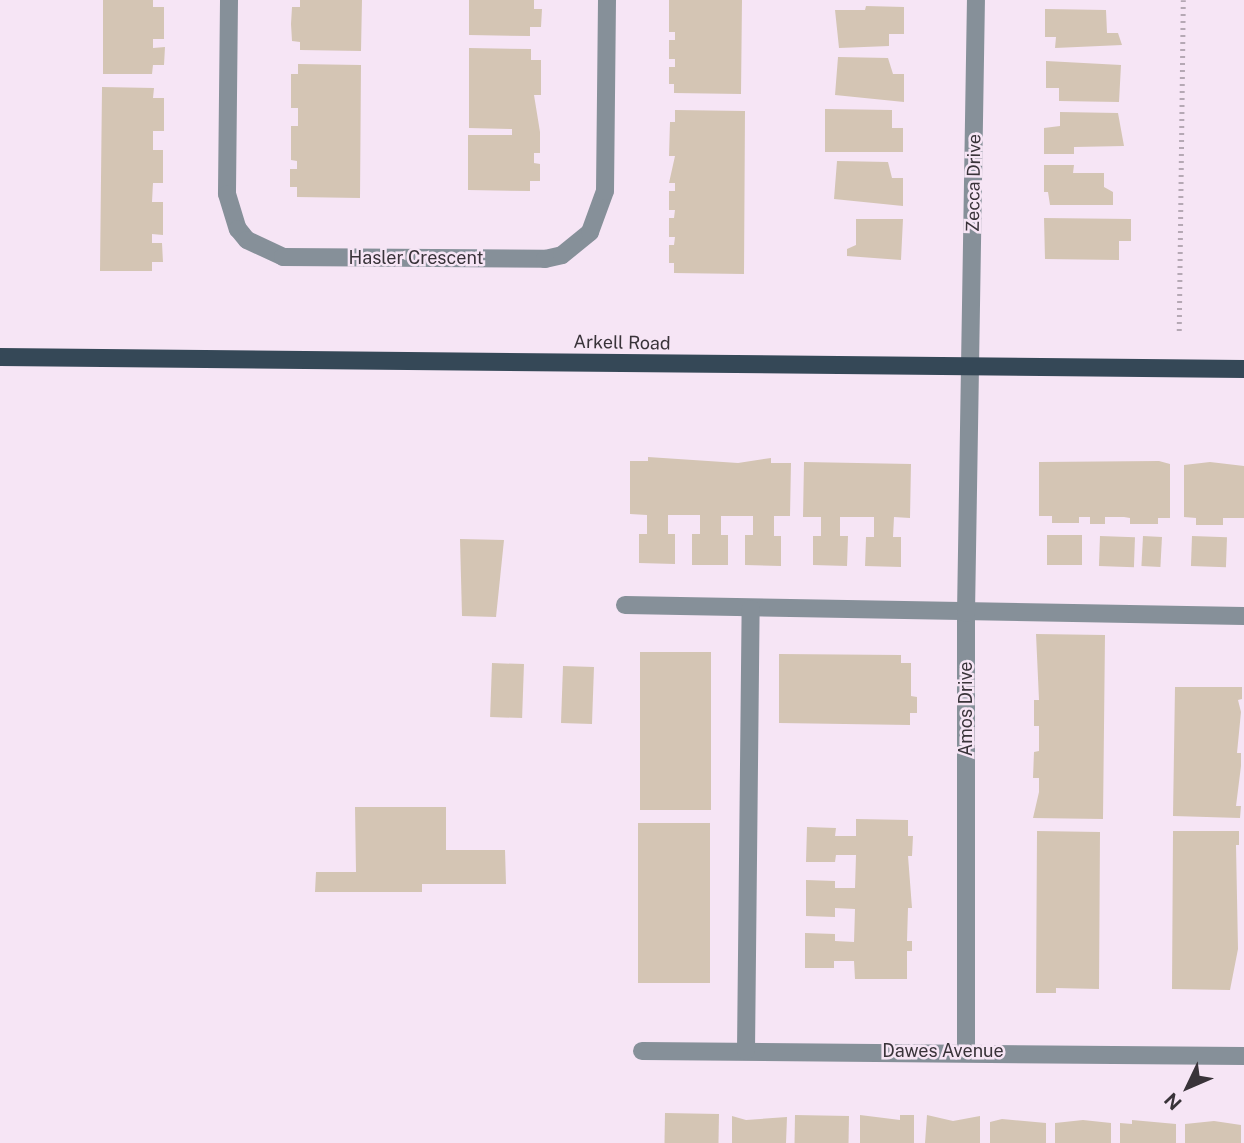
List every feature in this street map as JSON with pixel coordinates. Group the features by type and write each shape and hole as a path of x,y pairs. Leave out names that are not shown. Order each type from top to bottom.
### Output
{"main road":[{"name":"Arkell Road","path":"0,357 1244,369"}],"street":[{"name":"Hasler Crescent","path":"229,0 227,194 237,229 247,240 283,257 545,259 562,255 590,232 605,191 607,0"},
{"name":"Zecca Drive","path":"971,367 976,0"},
{"name":"Amos Drive","path":"966,1051 967,613 971,367"},
{"path":"625,606 1244,616"},
{"path":"746,1051 751,609"},
{"name":"Dawes Avenue","path":"642,1051 966,1051 1244,1055"}],"path":[{"path":"1180,331 1183,0"}],"building":[{"path":"103,0 153,0 153,7 164,7 164,39 153,39 153,48 165,47 164,65 153,65 152,74 103,74"},
{"path":"300,0 362,0 361,51 300,50 300,42 292,41 291,24 292,7 300,7"},
{"path":"469,0 534,0 534,9 542,9 541,27 530,27 530,36 469,35"},
{"path":"669,0 742,0 741,94 674,93 674,84 669,84 669,67 675,67 675,59 669,59 669,40 675,40 675,32 669,32"},
{"path":"866,6 904,7 904,34 889,34 889,46 839,48 835,10 865,10"},
{"path":"1045,9 1106,10 1107,33 1118,33 1122,45 1055,48 1056,37 1045,37"},
{"path":"469,48 531,49 531,60 541,60 541,95 534,95 540,132 540,153 534,153 534,163 540,164 540,181 530,181 530,191 468,190 468,135 512,135 512,129 469,128"},
{"path":"838,57 888,58 893,74 904,74 904,102 835,95"},
{"path":"1046,61 1121,65 1119,102 1059,101 1059,88 1046,88"},
{"path":"298,64 361,65 360,198 297,197 297,187 290,187 290,169 297,169 297,161 291,160 291,126 298,126 298,108 291,108 291,74 298,74"},
{"path":"102,87 154,88 153,98 164,98 164,131 153,131 153,150 163,150 163,183 153,183 152,202 163,202 163,235 152,234 152,243 162,243 163,262 152,262 152,271 100,271"},
{"path":"825,109 892,110 892,128 903,128 903,152 825,152"},
{"path":"675,110 745,111 744,274 674,273 674,263 669,263 669,245 674,245 675,237 669,237 669,218 674,218 675,210 669,210 669,191 675,191 675,183 669,183 675,156 669,156 670,122 675,122"},
{"path":"1060,112 1118,113 1124,146 1074,147 1074,154 1044,154 1044,128 1060,126"},
{"path":"837,161 888,162 892,178 903,178 903,206 834,199"},
{"path":"1044,165 1074,165 1073,173 1104,173 1104,187 1113,192 1113,205 1050,205 1048,192 1044,192"},
{"path":"1044,218 1131,219 1131,241 1119,241 1119,260 1045,259"},
{"path":"856,219 903,219 901,260 847,256 847,249 856,245"},
{"path":"648,457 738,463 771,458 771,463 791,463 790,516 774,516 774,536 781,536 781,566 745,565 745,535 753,535 753,516 721,516 721,535 728,535 728,565 692,565 692,534 700,534 700,515 668,515 668,534 675,534 675,564 639,563 639,534 647,534 647,515 630,514 630,461 648,461"},
{"path":"1159,461 1170,464 1170,518 1158,518 1158,524 1130,524 1130,518 1124,517 1105,517 1105,524 1090,524 1090,517 1079,517 1079,523 1052,523 1052,516 1039,516 1039,462"},
{"path":"804,462 911,464 910,518 894,517 893,537 901,537 901,567 865,566 866,537 874,537 874,517 840,517 840,536 848,536 847,566 813,565 813,536 821,536 821,517 803,517"},
{"path":"1210,462 1244,466 1244,518 1223,518 1223,525 1196,525 1196,518 1184,517 1184,465"},
{"path":"1047,535 1082,535 1082,565 1047,565"},
{"path":"1100,536 1135,537 1134,567 1099,566"},
{"path":"1143,536 1162,537 1160,567 1141,566"},
{"path":"1192,536 1227,537 1226,567 1191,566"},
{"path":"460,539 504,540 496,617 462,616"},
{"path":"1036,634 1105,635 1103,819 1033,818 1039,792 1039,778 1033,778 1034,752 1039,751 1039,726 1034,726 1034,700 1039,700"},
{"path":"640,652 711,652 711,810 640,810"},
{"path":"779,654 901,655 901,663 911,663 911,696 917,697 917,713 910,713 910,725 779,723"},
{"path":"492,663 524,664 522,718 490,717"},
{"path":"563,666 594,667 592,724 561,723"},
{"path":"1175,687 1242,687 1242,699 1238,700 1241,712 1237,753 1241,753 1241,766 1236,806 1241,806 1240,818 1173,816"},
{"path":"355,807 446,807 446,850 505,850 506,884 422,884 422,892 315,892 316,872 356,872"},
{"path":"856,819 908,820 908,836 913,836 912,856 908,856 912,908 908,908 907,941 912,941 912,951 907,951 907,979 855,979 854,961 834,961 834,968 805,968 805,933 835,934 835,941 854,942 855,909 835,908 835,917 806,916 806,880 835,881 835,888 855,888 856,855 836,855 835,862 806,862 807,827 836,828 835,836 856,836"},
{"path":"638,823 710,823 710,983 638,983"},
{"path":"1037,831 1100,832 1099,989 1056,988 1056,993 1036,993"},
{"path":"1173,831 1239,831 1239,845 1236,845 1238,949 1230,990 1172,989"},
{"path":"665,1113 719,1114 718,1143 664,1143"},
{"path":"795,1115 849,1116 849,1143 795,1143"},
{"path":"860,1115 900,1120 900,1115 914,1115 914,1143 860,1143"},
{"path":"927,1115 953,1121 980,1116 980,1143 925,1143"},
{"path":"732,1116 746,1120 787,1117 786,1143 732,1143"},
{"path":"1002,1119 1046,1123 1046,1143 990,1143 990,1122"},
{"path":"1083,1120 1111,1123 1111,1143 1055,1143 1055,1123"},
{"path":"1132,1120 1176,1124 1176,1143 1120,1143 1120,1123 1132,1124"},
{"path":"1214,1121 1241,1125 1241,1143 1185,1143 1185,1124"}]}
